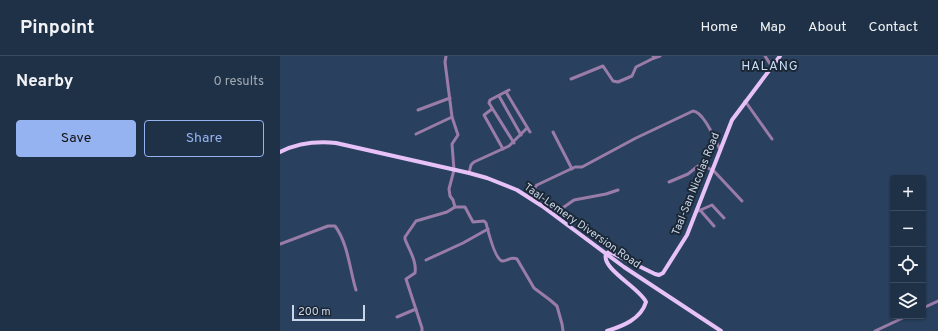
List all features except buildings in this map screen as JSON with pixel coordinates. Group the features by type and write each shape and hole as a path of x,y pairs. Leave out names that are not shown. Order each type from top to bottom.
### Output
{"main road":[{"name":"Taal-San Nicolas Road","path":"606,254 609,252 612,253 655,274 661,274 687,235 732,120 780,56"},
{"name":"Taal-Lemery Diversion Road","path":"280,152 304,143 336,143 468,173 510,187 554,214 606,254 721,331"},
{"path":"606,254 606,262 621,278 638,291 646,302 641,312 627,324 607,331"}],"street":[{"path":"446,56 445,62 452,117 458,136 452,144 454,170 449,189 450,196 455,207"},
{"path":"571,80 603,66 613,81 618,82 632,76 636,67 653,57 660,56"},
{"path":"765,56 772,67"},
{"path":"514,143 492,109 489,102 490,100 508,91 516,109 530,132"},
{"path":"499,96 521,135"},
{"path":"418,110 450,98"},
{"path":"745,101 772,139"},
{"path":"516,109 519,106"},
{"path":"492,109 484,115 503,149"},
{"path":"533,200 535,197 534,188 537,185 572,169 582,167 636,138 692,111 697,112 703,118 720,149"},
{"path":"416,134 452,117"},
{"path":"468,173 474,162 514,143 527,128"},
{"path":"553,132 572,169"},
{"path":"669,182 688,174 698,166 706,167 712,170 742,201"},
{"path":"554,214 574,200 606,194 618,190"},
{"path":"695,212 712,205 724,218"},
{"path":"422,331 406,279 415,273 415,264 405,237 416,221 447,212 455,207 463,206 466,208 473,222 484,221 496,254 500,260 504,261 512,257 517,258 534,288 555,304 563,331"},
{"path":"700,210 714,226"},
{"path":"280,244 328,226 335,226 338,229 346,252 356,290"},
{"path":"426,260 463,244 488,229"},
{"path":"926,307 938,301"},
{"path":"396,317 416,309"},
{"path":"875,331 901,319"}],"district":[{"name":"HALANG","path":"770,67"}]}
